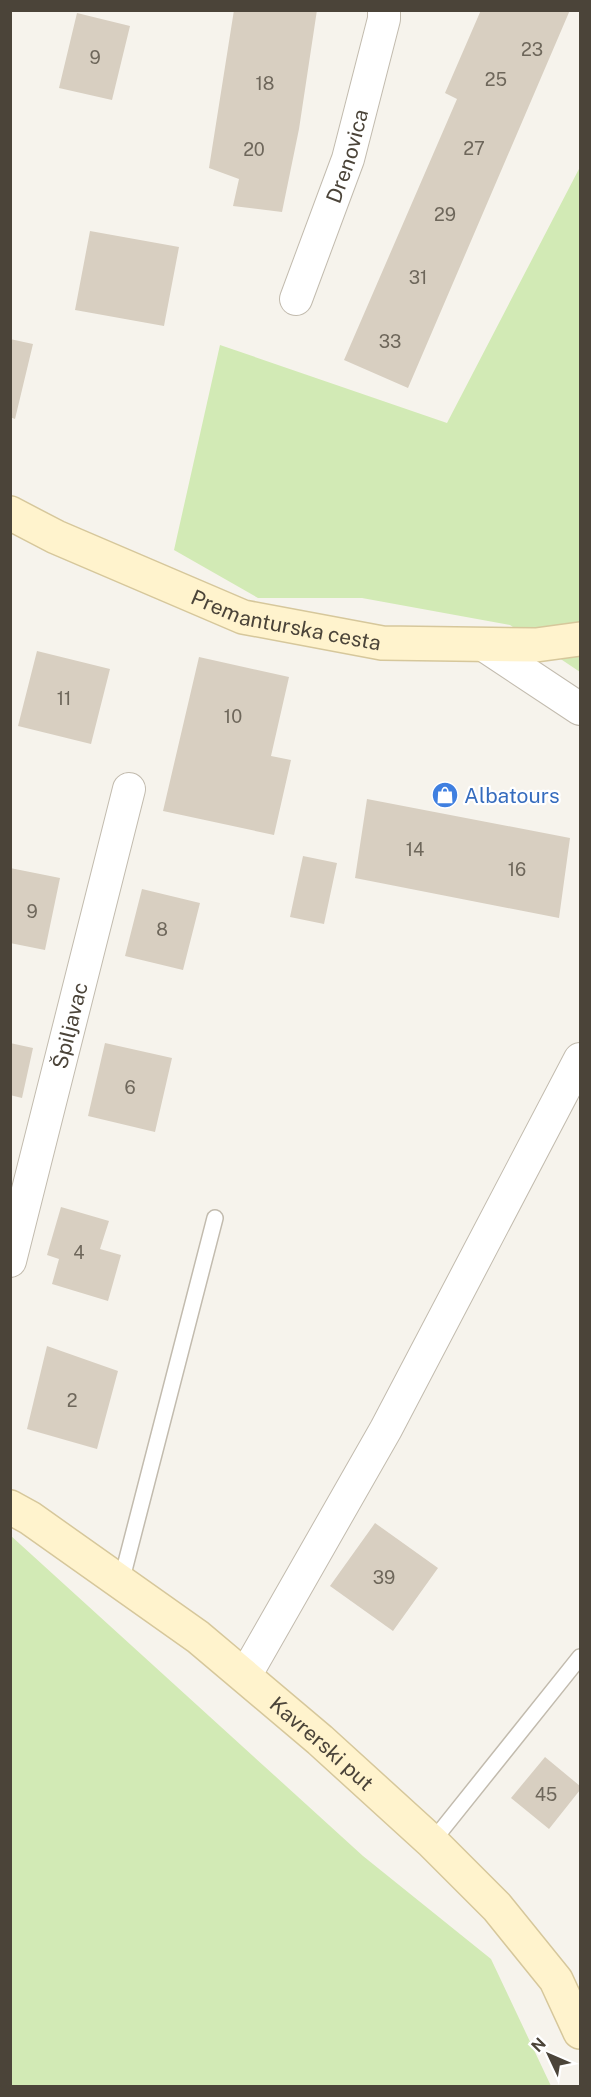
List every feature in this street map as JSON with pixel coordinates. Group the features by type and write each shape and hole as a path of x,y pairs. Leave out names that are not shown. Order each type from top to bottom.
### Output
{"main road":[{"name":"Premanturska cesta","path":"10,513 56,537 243,616 382,643 536,645 580,639"},
{"name":"Kavrerski put","path":"10,1507 30,1518 198,1637 320,1740 432,1842 498,1907 556,1980 580,2032"}],"street":[{"name":"Drenovica","path":"296,299 348,159 384,20 384,10"},
{"path":"482,644 580,708"},
{"name":"Špiljavac","path":"10,1261 129,789"},
{"path":"245,1676 386,1429 580,1059"}],"lane":[{"path":"121,1582 215,1218"},
{"path":"432,1842 580,1657"}],"green space":[{"path":"580,167 580,672 510,625 362,598 258,598 174,550 220,345 447,423"},
{"path":"10,1535 363,1856 491,1959 551,2086 11,2086"}],"building":[{"path":"234,10 317,10 299,129 282,212 233,206 239,179 209,168"},
{"path":"481,10 570,10 408,388 344,360 457,99 445,93"},
{"path":"77,13 130,26 112,100 59,88"},
{"path":"90,231 179,247 164,326 75,310"},
{"path":"10,339 33,344 15,419 10,417"},
{"path":"37,651 110,669 91,744 18,726"},
{"path":"199,657 289,677 271,756 291,760 274,835 163,811"},
{"path":"367,799 570,838 559,918 355,878"},
{"path":"303,856 337,863 324,924 290,917"},
{"path":"10,868 60,878 45,950 10,943"},
{"path":"142,889 200,903 183,970 125,956"},
{"path":"10,1043 33,1048 22,1098 10,1095"},
{"path":"105,1043 172,1058 155,1132 88,1116"},
{"path":"61,1207 109,1221 100,1249 121,1255 108,1301 52,1284 59,1259 47,1255"},
{"path":"47,1346 118,1371 97,1449 27,1429"},
{"path":"375,1523 438,1568 393,1631 330,1586"},
{"path":"545,1757 580,1786 580,1790 549,1829 511,1798"}],"place":[{"name":"Albatours","path":"445,795"}]}
